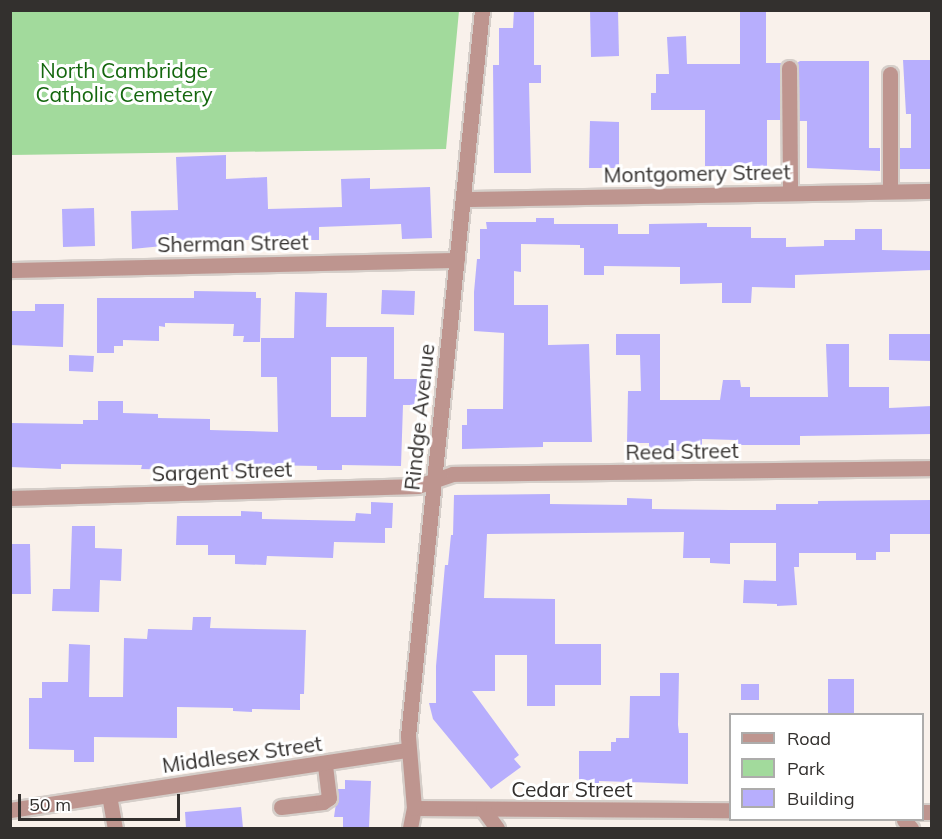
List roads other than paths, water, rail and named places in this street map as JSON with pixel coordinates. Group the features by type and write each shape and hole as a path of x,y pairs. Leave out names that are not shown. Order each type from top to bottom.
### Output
{"street":[{"name":"Rindge Avenue","path":"410,828 414,808 408,750 433,480 482,10"},
{"path":"789,68 790,193"},
{"path":"890,74 890,191"},
{"name":"Montgomery Street","path":"464,199 932,191"},
{"name":"Sherman Street","path":"10,270 457,260"},
{"name":"Reed Street","path":"433,480 453,474 932,468"},
{"name":"Sargent Street","path":"10,498 418,486 433,480"},
{"name":"Middlesex Street","path":"10,810 408,750"},
{"path":"281,807 323,802 330,798 325,763"},
{"path":"109,795 115,828"},
{"name":"Cedar Street","path":"414,808 729,810"},
{"path":"483,810 497,828"}],"park label":[{"name":"North Cambridge Catholic Cemetery","path":"124,82"}]}
